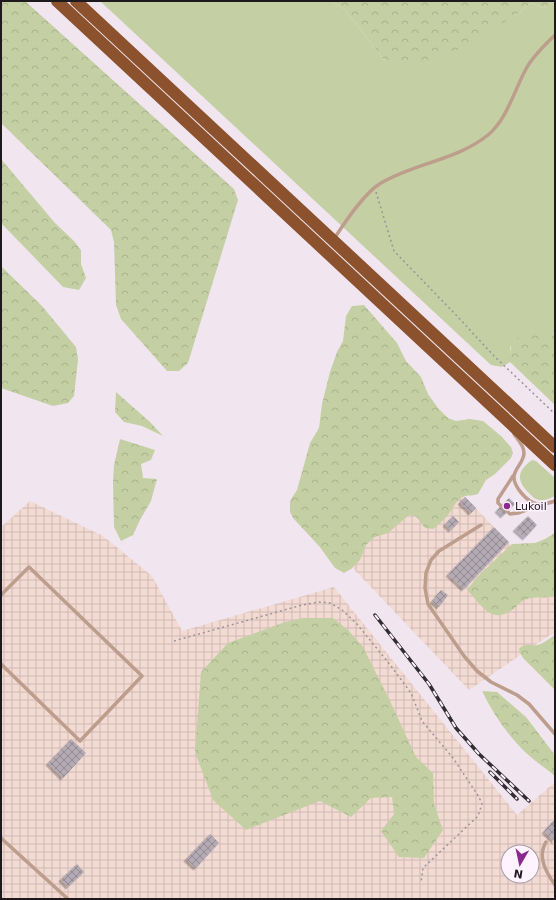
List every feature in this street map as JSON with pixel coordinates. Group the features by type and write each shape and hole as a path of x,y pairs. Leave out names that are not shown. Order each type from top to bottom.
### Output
{"highway":[{"path":"57,1 555,465"},
{"path":"76,1 555,447"}],"lane":[{"path":"333,240 353,210 379,184 418,166 449,156 477,143 488,135 502,118 534,55 555,35"},
{"path":"491,405 520,442 524,453 522,460 498,499 498,503 508,513 514,514 555,501"},
{"path":"514,474 516,485 528,499 536,504 545,504"},
{"path":"481,525 439,552 431,560 426,573 425,588 428,604 460,650 477,671 491,682 517,695 529,704 555,734"},
{"path":"1,595 29,567 142,676 80,741 1,664"},
{"path":"1,838 68,899"},
{"path":"546,842 543,848 542,856 546,870 555,885"}],"path":[{"path":"375,188 394,251 494,356 555,414"},
{"path":"174,641 302,605 319,602 330,603 342,610 357,624 411,693 422,721 453,758 482,804 478,816 423,868 421,883"}],"shaded area":[{"path":"446,477 555,591 555,634 550,635 469,690 346,561"},
{"path":"30,501 103,536 152,576 182,631 334,587 517,815 555,782 555,895 551,899 1,899 1,527"}],"green space":[{"path":"1,1 25,1 234,189 238,200 188,363 179,371 167,371 121,319 116,305 114,242 111,230 1,123"},
{"path":"100,1 331,1 345,10 385,61 515,16 531,3 544,8 555,1 555,334 554,333 510,347 510,362 502,367 491,365"},
{"path":"331,1 555,1 544,8 531,3 515,16 449,55 415,63 385,61 345,10"},
{"path":"1,159 55,223 74,241 81,250 81,264 86,278 79,290 63,287 1,223"},
{"path":"1,266 42,306 76,347 78,360 74,396 68,403 53,406 1,388"},
{"path":"364,305 397,343 406,361 421,377 428,394 438,408 448,418 456,421 470,419 483,421 501,436 511,447 513,453 511,458 495,474 486,480 478,494 465,496 459,499 450,513 433,529 425,528 416,516 409,515 388,533 375,537 366,545 360,560 351,569 344,573 335,568 319,546 293,518 290,512 290,501 297,490 310,443 319,428 322,404 330,372 337,352 343,341 346,316 352,306"},
{"path":"534,331 545,331 555,334 555,405 510,362 511,349 514,341 521,336"},
{"path":"116,392 150,422 163,436 142,426 124,422 115,412"},
{"path":"120,439 155,450 151,460 141,464 143,478 157,479 151,501 133,535 121,541 114,527 113,482 114,465"},
{"path":"532,460 536,461 555,478 555,496 544,500 538,500 529,493 522,484 520,480 521,472 523,468"},
{"path":"555,533 555,596 527,599 505,614 498,615 487,611 467,590 478,576 512,544 535,543"},
{"path":"303,618 333,618 348,630 363,647 416,757 433,773 434,804 443,830 424,858 399,857 381,831 394,814 392,797 371,798 351,817 320,801 246,830 213,800 195,752 201,672 228,643 285,622"},
{"path":"555,635 555,690 523,658 519,649 526,645 538,645"},
{"path":"482,691 497,692 526,717 555,755 555,776 527,754 511,737 490,707"}],"building":[{"path":"465,497 476,508 471,513 460,502"},
{"path":"509,498 515,504 503,516 497,510"},
{"path":"453,516 459,522 451,530 445,524"},
{"path":"528,516 537,525 525,538 515,529"},
{"path":"494,527 509,542 464,589 448,574"},
{"path":"441,590 448,595 439,607 432,601"},
{"path":"71,739 86,753 63,778 48,763"},
{"path":"555,819 555,842 544,831"},
{"path":"210,834 219,843 196,868 186,859"},
{"path":"77,864 84,872 68,887 61,879"}],"railway":[{"path":"375,615 429,684 456,728 479,754 529,801"},
{"path":"490,772 517,799"}],"place":[{"name":"Lukoil","path":"507,506"}]}
